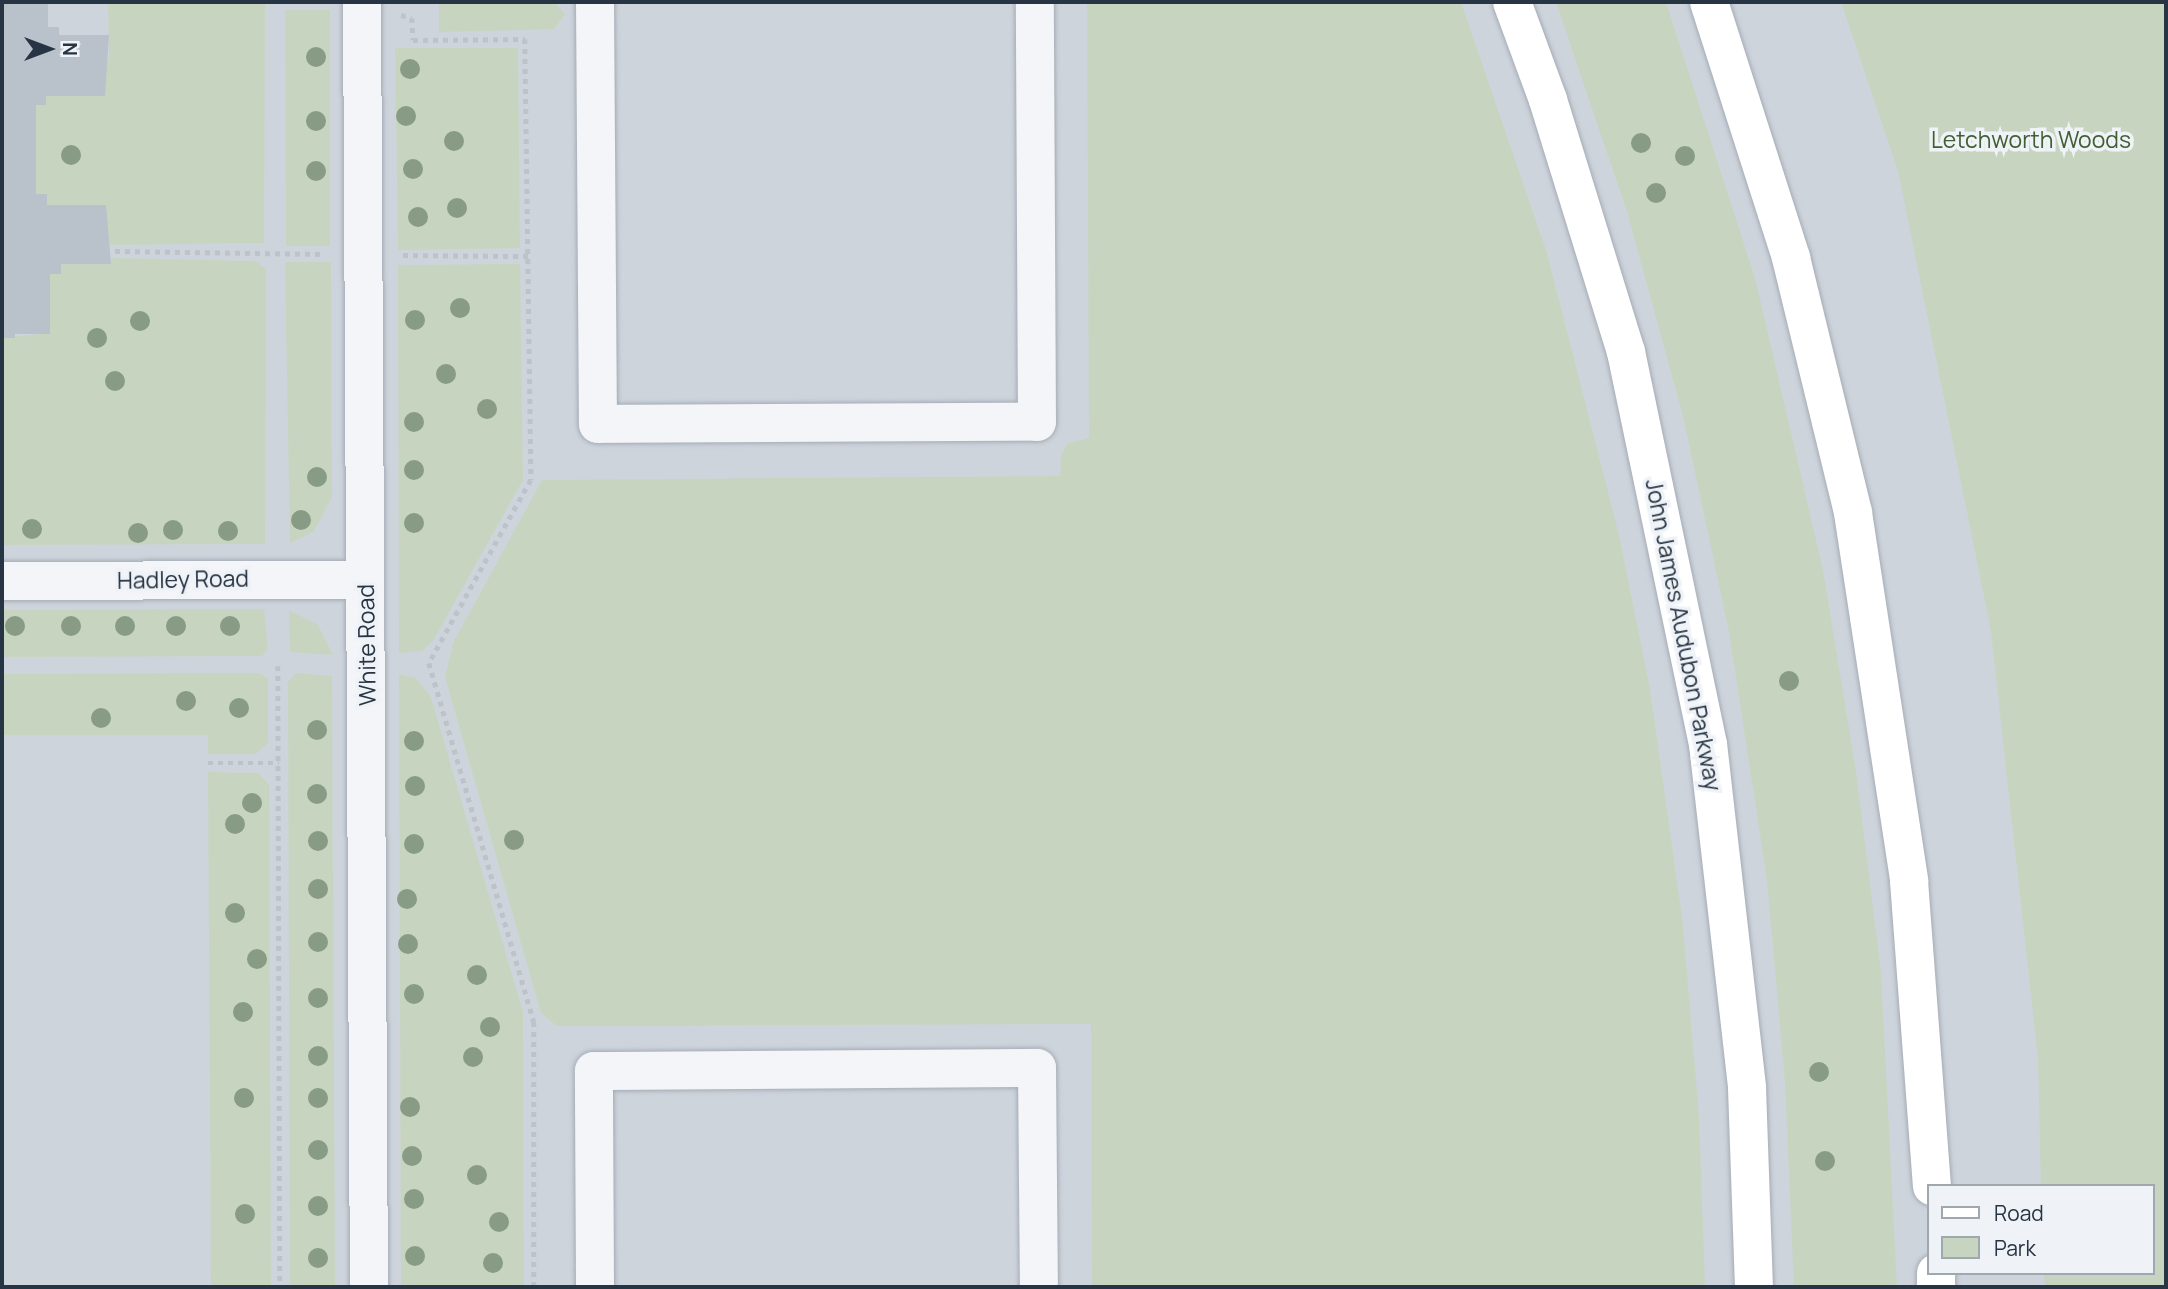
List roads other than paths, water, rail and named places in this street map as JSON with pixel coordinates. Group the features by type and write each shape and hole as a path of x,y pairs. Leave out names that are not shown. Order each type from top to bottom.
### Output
{"main road":[{"name":"John James Audubon Parkway","path":"1512,2 1548,100 1626,352 1706,730 1746,1088 1754,1287"},
{"path":"1709,2 1791,258 1853,513 1909,880 1933,1184"}],"street":[{"name":"White Road","path":"362,2 369,1287"},
{"path":"595,2 598,424 611,424 1037,422 1035,2"},
{"name":"Hadley Road","path":"2,581 364,580"},
{"path":"595,1287 594,1071 1037,1068 1039,1287"}],"park label":[{"name":"Letchworth Woods","path":"2031,139"}]}
